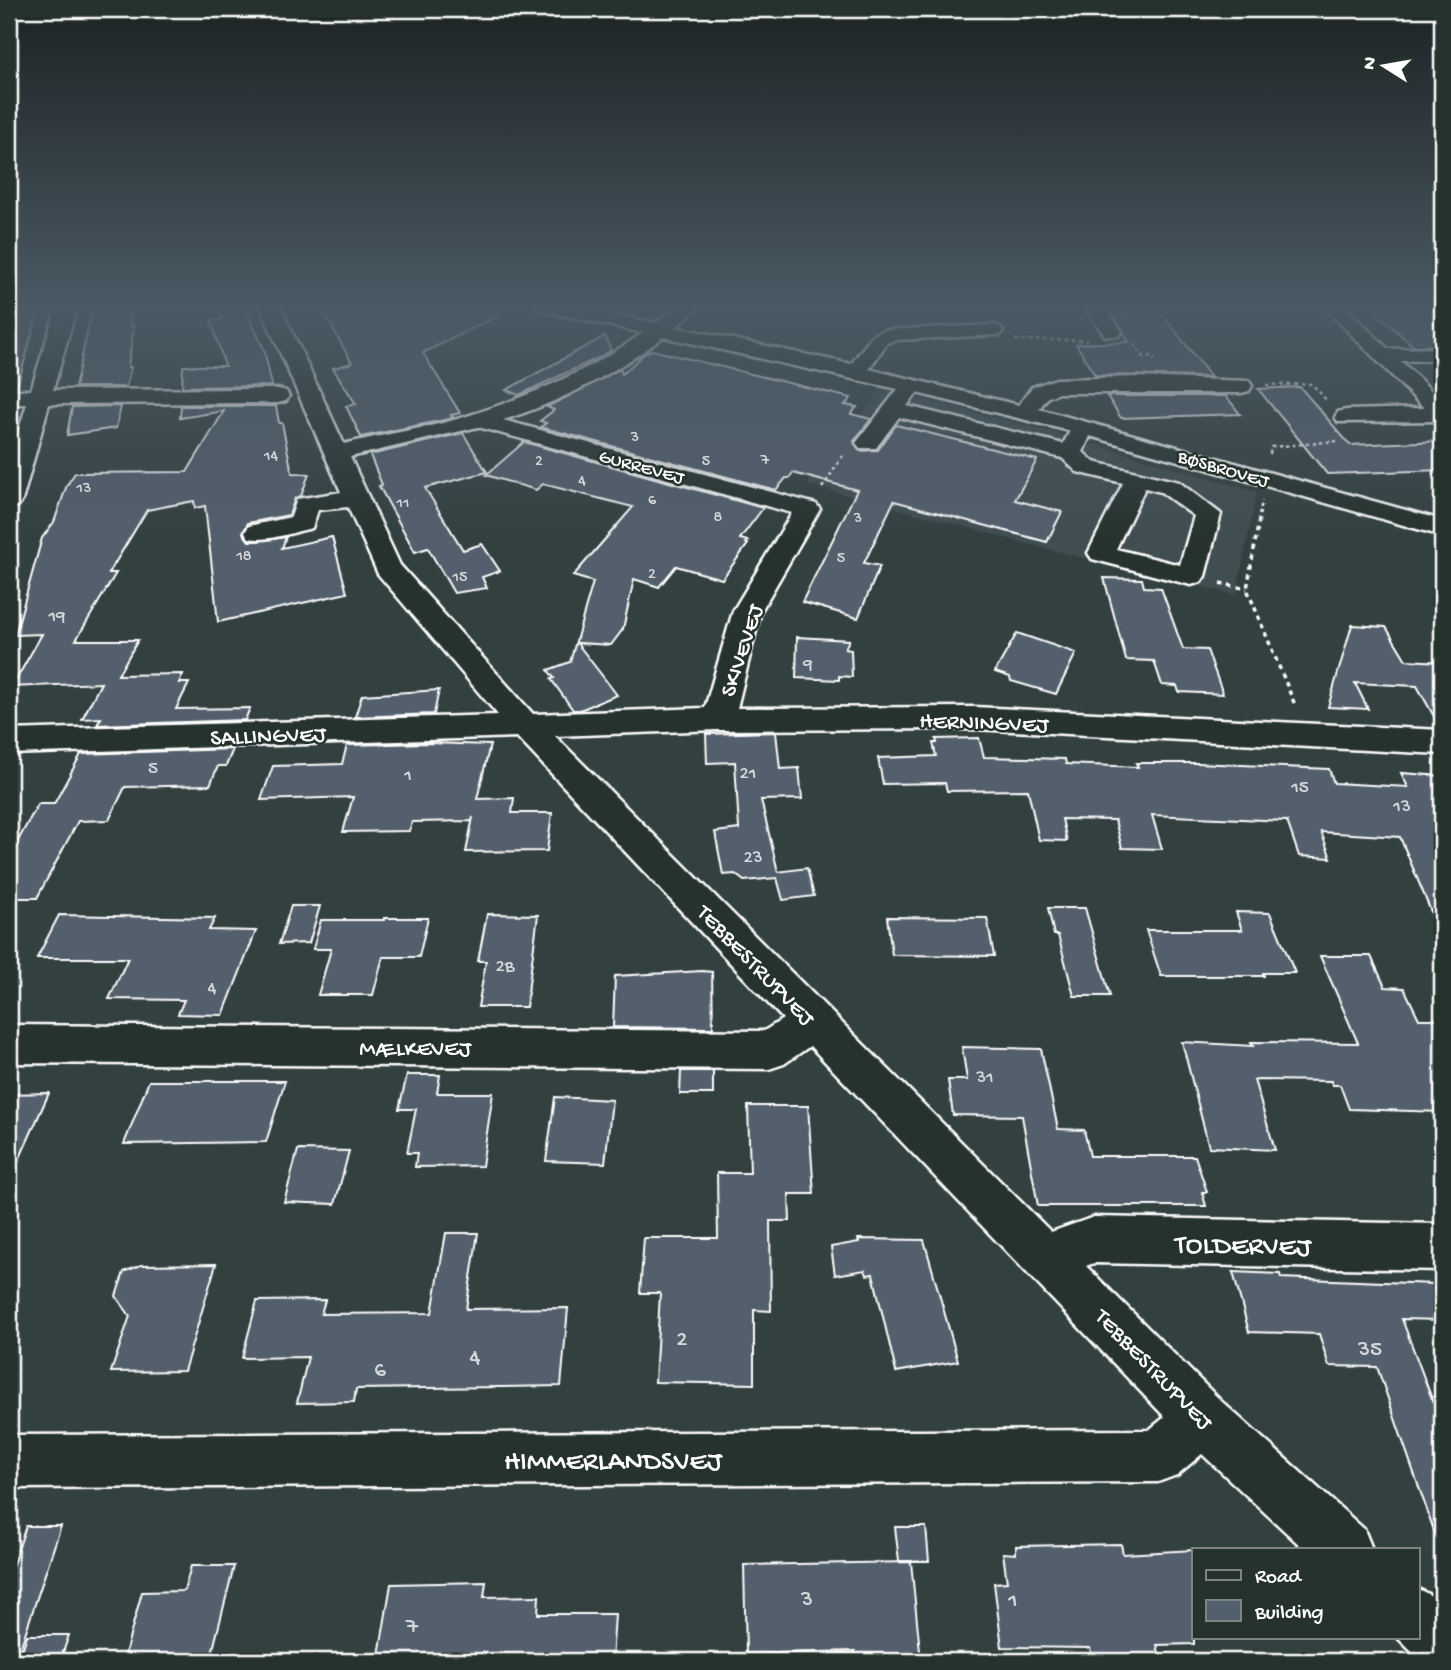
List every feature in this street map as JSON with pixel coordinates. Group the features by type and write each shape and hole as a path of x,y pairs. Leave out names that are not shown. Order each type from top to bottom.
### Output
{"street":[{"path":"9,501 42,384"},
{"name":"TEBBESTRUPVEJ","path":"307,384 335,453 388,568 526,726 1203,1419 1343,1548"},
{"path":"335,453 477,420 538,401 571,384"},
{"name":"BØSBROVEJ","path":"907,384 1083,427 1432,525 1434,506 1442,502"},
{"path":"1412,384 1442,414"},
{"path":"868,443 912,385"},
{"path":"1025,413 1040,392 1056,386 1241,386"},
{"path":"9,397 278,396"},
{"path":"893,409 1070,453 1086,467 1137,479"},
{"path":"1346,417 1442,414"},
{"name":"GURREVEJ","path":"477,420 807,509"},
{"path":"1070,453 1083,427"},
{"path":"258,532 303,522 306,504 356,498"},
{"name":"SKIVEVEJ","path":"718,719 747,611 807,509"},
{"name":"HERNINGVEJ","path":"526,726 718,719 974,718 1442,743"},
{"name":"SALLINGVEJ","path":"9,742 526,726"},
{"name":"MÆLKEVEJ","path":"9,1044 769,1050 813,1022"},
{"name":"TOLDERVEJ","path":"1047,1257 1094,1240 1442,1247"},
{"name":"HIMMERLANDSVEJ","path":"9,1462 1158,1456 1203,1419"},
{"path":"1420,1620 1442,1641"}],"path":[{"path":"1241,386 1312,384 1337,413 1346,417 1354,439 1271,447 1247,589 1307,735"},
{"path":"807,509 851,444 868,443"}],"shaded area":[{"path":"882,389 1058,434 1257,492 1236,595 1043,548 807,484"}],"building":[{"path":"76,384 127,384 126,387 75,387"},
{"path":"182,384 272,386 182,387"},
{"path":"343,384 442,384 460,413 451,415 453,417 449,419 361,437 346,406 356,404"},
{"path":"517,384 543,384 519,395 506,390"},
{"path":"591,384 793,384 851,398 845,405 857,407 851,414 871,419 854,441 860,451 878,450 896,425 1037,460 1015,500 1062,512 1047,542 894,501 864,563 880,566 858,618 802,602 857,490 793,473 776,490 541,427 546,423 540,421 554,410 547,407"},
{"path":"1300,387 1350,445 1442,441 1442,470 1327,474 1258,389"},
{"path":"1107,396 1226,396 1240,414 1121,418"},
{"path":"121,406 116,428 67,435 72,407"},
{"path":"181,406 276,406 292,473 309,474 301,496 295,498 289,515 248,523 243,533 249,541 286,537 282,548 332,537 347,593 218,622 205,506 195,508 194,501 147,510 109,573 116,573 76,640 138,640 118,675 183,674 179,683 189,683 176,709 250,708 245,720 97,725 101,718 82,719 101,683 12,687 42,634 15,635 42,538 54,522 67,485 75,473 187,472 224,411 180,418"},
{"path":"463,433 487,472 425,488 463,550 482,544 500,571 482,577 487,588 454,593 428,548 415,552 379,486 382,485 370,455"},
{"path":"524,442 763,508 740,539 748,541 748,544 722,579 676,566 659,587 634,579 623,629 611,645 577,643 617,695 580,710 573,710 551,679 554,678 548,670 570,662 593,582 573,576 633,507 543,484 536,490 486,475"},
{"path":"1104,578 1142,579 1144,587 1161,588 1183,649 1207,650 1223,694 1179,692 1177,686 1162,685 1154,661 1126,660"},
{"path":"1352,625 1386,627 1406,660 1442,662 1442,727 1417,686 1355,683 1368,709 1328,707"},
{"path":"1017,633 1076,653 1056,694 1011,681 1010,677 995,672"},
{"path":"797,637 849,640 845,649 851,650 852,677 839,676 839,680 796,678"},
{"path":"439,690 434,714 355,717 362,695"},
{"path":"776,732 780,769 799,768 802,799 761,800 778,872 807,868 814,896 783,900 777,878 744,881 735,874 723,875 715,832 739,829 735,762 707,763 706,734"},
{"path":"979,738 984,757 1065,759 1066,764 1138,767 1136,763 1198,763 1329,769 1334,783 1408,787 1401,773 1442,776 1442,938 1400,837 1321,832 1331,858 1299,856 1287,821 1152,815 1162,849 1122,848 1115,820 1062,819 1067,841 1039,840 1028,790 947,791 945,783 883,784 878,758 936,756 933,743 937,743 936,739"},
{"path":"347,745 490,745 477,799 514,798 512,813 552,813 547,851 466,852 473,817 472,821 412,822 409,831 343,832 353,797 261,800 273,766 342,764"},
{"path":"233,749 226,766 218,766 210,785 125,787 109,820 78,821 37,898 9,898 9,857 38,804 54,804 81,754"},
{"path":"291,906 320,906 309,943 279,944"},
{"path":"1048,908 1085,908 1110,996 1074,996"},
{"path":"1236,912 1270,913 1295,973 1263,973 1264,976 1161,976 1146,930 1242,930"},
{"path":"487,914 538,915 526,1007 478,1007 486,961 478,961"},
{"path":"59,915 215,918 209,930 256,931 223,1015 178,1014 184,1000 109,999 128,958 37,958"},
{"path":"887,917 987,918 994,956 892,955"},
{"path":"428,918 419,957 383,957 373,995 318,995 331,949 313,949 321,920"},
{"path":"1320,956 1371,956 1385,987 1404,988 1419,1019 1442,1019 1442,1112 1349,1109 1340,1085 1332,1085 1331,1081 1254,1080 1275,1150 1209,1147 1182,1042 1253,1046 1251,1042 1358,1043"},
{"path":"712,972 713,1028 613,1027 615,976"},
{"path":"962,1047 1041,1049 1058,1129 1084,1130 1090,1156 1195,1156 1207,1192 1202,1192 1206,1206 1038,1206 1022,1116 953,1115 948,1080 967,1080"},
{"path":"681,1071 713,1071 713,1094 680,1094"},
{"path":"407,1075 440,1075 437,1093 493,1093 482,1166 415,1167 417,1153 407,1153 416,1109 399,1109"},
{"path":"149,1081 285,1081 266,1142 124,1144"},
{"path":"49,1093 9,1182 9,1094"},
{"path":"555,1097 612,1100 605,1163 546,1161"},
{"path":"748,1106 808,1106 814,1194 789,1194 790,1221 770,1221 771,1311 754,1310 754,1384 655,1382 660,1293 640,1293 644,1238 718,1238 717,1173 750,1173"},
{"path":"298,1150 349,1151 335,1204 284,1202"},
{"path":"446,1233 478,1233 466,1309 568,1308 561,1386 356,1389 354,1402 297,1403 308,1357 242,1358 257,1301 325,1300 321,1314 432,1313"},
{"path":"858,1239 924,1240 958,1361 896,1372 873,1274 867,1275 865,1270 835,1275 831,1247 859,1242"},
{"path":"216,1264 184,1371 111,1372 130,1316 116,1296 124,1272 141,1265"},
{"path":"1233,1272 1280,1274 1281,1278 1435,1284 1442,1301 1442,1320 1402,1319 1438,1415 1442,1415 1442,1542 1438,1542 1377,1367 1329,1366 1319,1334 1249,1332"},
{"path":"26,1526 61,1526 16,1661 9,1661 9,1576"},
{"path":"895,1527 926,1527 929,1561 899,1561"},
{"path":"1121,1544 1123,1554 1192,1550 1194,1644 1157,1645 1161,1661 1093,1661 1090,1648 1002,1647 994,1583 1007,1582 1003,1553 1016,1554 1016,1546"},
{"path":"911,1562 921,1661 855,1661 855,1651 746,1654 744,1565"},
{"path":"191,1566 234,1566 210,1661 123,1661 142,1592 184,1591"},
{"path":"486,1582 484,1597 539,1596 538,1614 615,1614 612,1661 378,1661 391,1584"},
{"path":"27,1635 69,1635 60,1661 19,1661"}]}
